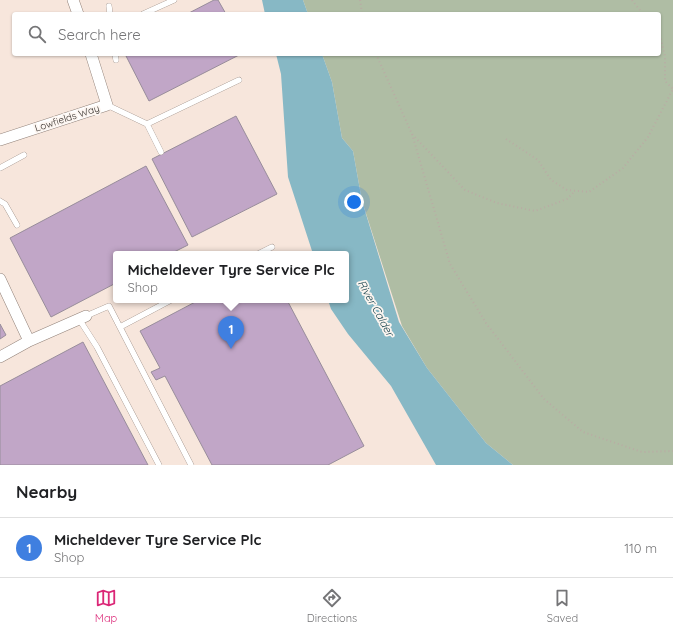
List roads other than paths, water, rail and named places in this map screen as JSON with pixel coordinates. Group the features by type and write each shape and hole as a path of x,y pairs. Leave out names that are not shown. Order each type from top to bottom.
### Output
{"street":[{"path":"73,0 77,12"},
{"name":"Lowfields Way","path":"0,140 107,105 92,56"},
{"path":"0,279 29,341"},
{"path":"0,357 29,341 83,318"}],"lane":[{"path":"147,12 174,0"},
{"path":"110,6 110,12"},
{"path":"147,124 239,80"},
{"path":"107,105 147,124 161,152"},
{"path":"0,168 24,155"},
{"path":"0,201 5,204 17,225"},
{"path":"264,251 272,247"},
{"path":"120,326 165,303"},
{"path":"159,465 83,318 109,306 191,465"}],"water":[{"path":"262,0 303,0 307,12 265,12"},
{"name":"River Calder","path":"276,56 323,56 332,82 342,138 353,151 362,201 399,322 427,368 486,443 513,465 436,465 391,386 348,334 331,309 329,303 349,303 349,251 312,251 288,177 281,74"}],"place":[{"name":"Micheldever Tyre Service Plc","path":"231,349"}]}
